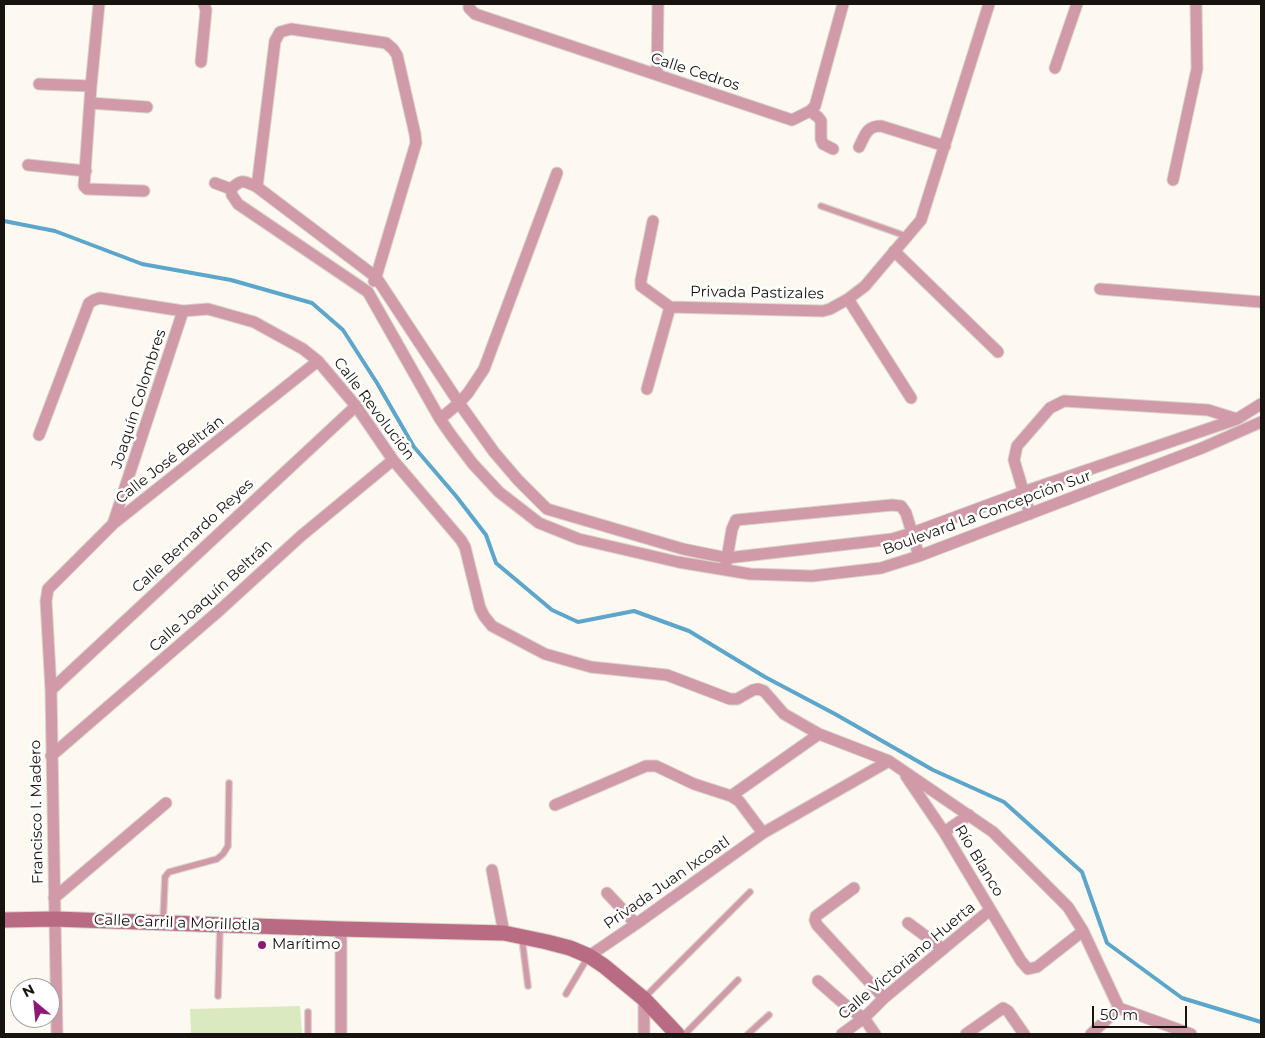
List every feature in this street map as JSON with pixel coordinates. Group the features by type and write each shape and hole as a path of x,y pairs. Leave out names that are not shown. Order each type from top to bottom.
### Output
{"street":[{"path":"100,4 91,86 84,186 87,189 144,192"},
{"path":"202,62 206,10 204,4"},
{"name":"Calle Cedros","path":"469,4 469,8 475,14 792,120 810,112"},
{"path":"657,75 658,4"},
{"path":"833,149 823,144 821,139 821,121 810,112 815,106 843,4"},
{"name":"Privada Pastizales","path":"653,221 640,280 641,286 670,307 823,311 848,299 865,286 921,220 989,4"},
{"path":"1055,68 1077,4"},
{"path":"1173,180 1197,69 1196,4"},
{"path":"216,183 231,189 238,182 243,181 257,187 276,40 280,32 292,29 386,44 393,48 398,55 416,143 376,277 368,292"},
{"path":"39,84 91,86"},
{"path":"90,103 147,107"},
{"path":"859,147 868,129 874,126 881,126 945,146"},
{"path":"28,165 86,171"},
{"path":"440,419 468,393 484,369 557,173"},
{"name":"Boulevard La Concepción Sur","path":"257,187 376,277 459,403 494,452 547,509 683,549 727,558 892,539 1237,419 1261,404"},
{"name":"Boulevard La Concepción Sur","path":"231,189 232,196 238,204 368,292 440,419 473,464 499,492 540,524 579,539 678,562 750,574 812,576 881,568 919,556 1202,448 1261,422"},
{"path":"894,251 998,352"},
{"path":"1100,289 1261,302"},
{"name":"Calle Revolución","path":"39,435 89,303 94,300 100,298 183,311 208,308 254,322 303,349 318,361 356,406 393,460 461,540 465,548 480,608 492,626 546,654 592,667 667,675 730,699 737,699 758,689 764,691 784,714 819,734"},
{"path":"848,299 911,398"},
{"path":"647,389 670,307"},
{"name":"Joaquín Colombres","path":"113,524 183,311"},
{"name":"Calle José Beltrán","path":"48,589 113,524 318,361"},
{"path":"1030,514 1014,460 1017,446 1050,408 1064,401 1208,410 1237,419"},
{"name":"Calle Bernardo Reyes","path":"51,690 356,406"},
{"name":"Calle Joaquín Beltrán","path":"51,756 221,609 301,536 393,460"},
{"path":"725,570 732,528 736,520 892,505 901,506 906,513 919,556"},
{"name":"Francisco I. Madero","path":"48,589 46,601 51,690 57,1034"},
{"path":"731,796 819,734 890,761 993,832 1068,907 1083,931 1119,1008 1191,1034"},
{"name":"Privada Juan Ixcoatl","path":"589,956 763,833 890,761"},
{"path":"555,805 646,766 656,766 694,784 731,796 739,802 763,833"},
{"name":"Río Blanco","path":"902,770 944,832 1021,961 1028,969 1037,967 1083,931"},
{"path":"54,898 166,804"},
{"path":"944,832 969,815"},
{"path":"492,870 504,933"},
{"path":"854,888 816,916 815,920 884,998"},
{"path":"607,893 636,924"},
{"name":"Calle Victoriano Huerta","path":"842,1034 864,1018 884,998 990,910"},
{"name":"Calle Carril a Morillotla","path":"4,920 54,919 504,933 570,948 589,956 644,999 677,1034"},
{"path":"908,923 942,949"},
{"path":"341,929 341,1034"},
{"path":"818,981 851,1010 864,1018 875,1034"},
{"path":"644,999 644,1034"},
{"path":"966,1034 1003,1008 1008,1011 1024,1034"},
{"path":"1091,1034 1119,1008"}],"lane":[{"path":"821,206 907,237"},
{"path":"163,923 166,874 217,859 228,846 229,783"},
{"path":"644,999 750,892"},
{"path":"218,996 220,925"},
{"path":"522,937 528,986"},
{"path":"566,994 589,956"},
{"path":"686,1034 738,980"},
{"path":"308,1012 308,1034"},
{"path":"748,1034 768,1015"}],"green space":[{"path":"300,1006 302,1034 191,1034 190,1009"}],"waterway":[{"path":"4,221 55,231 142,264 231,280 312,303 343,330 377,383 414,447 486,535 496,563 552,610 578,622 634,611 689,631 765,677 835,714 933,770 1004,802 1082,872 1107,943 1182,998 1261,1022"}],"place":[{"name":"Marítimo","path":"262,945"}]}
